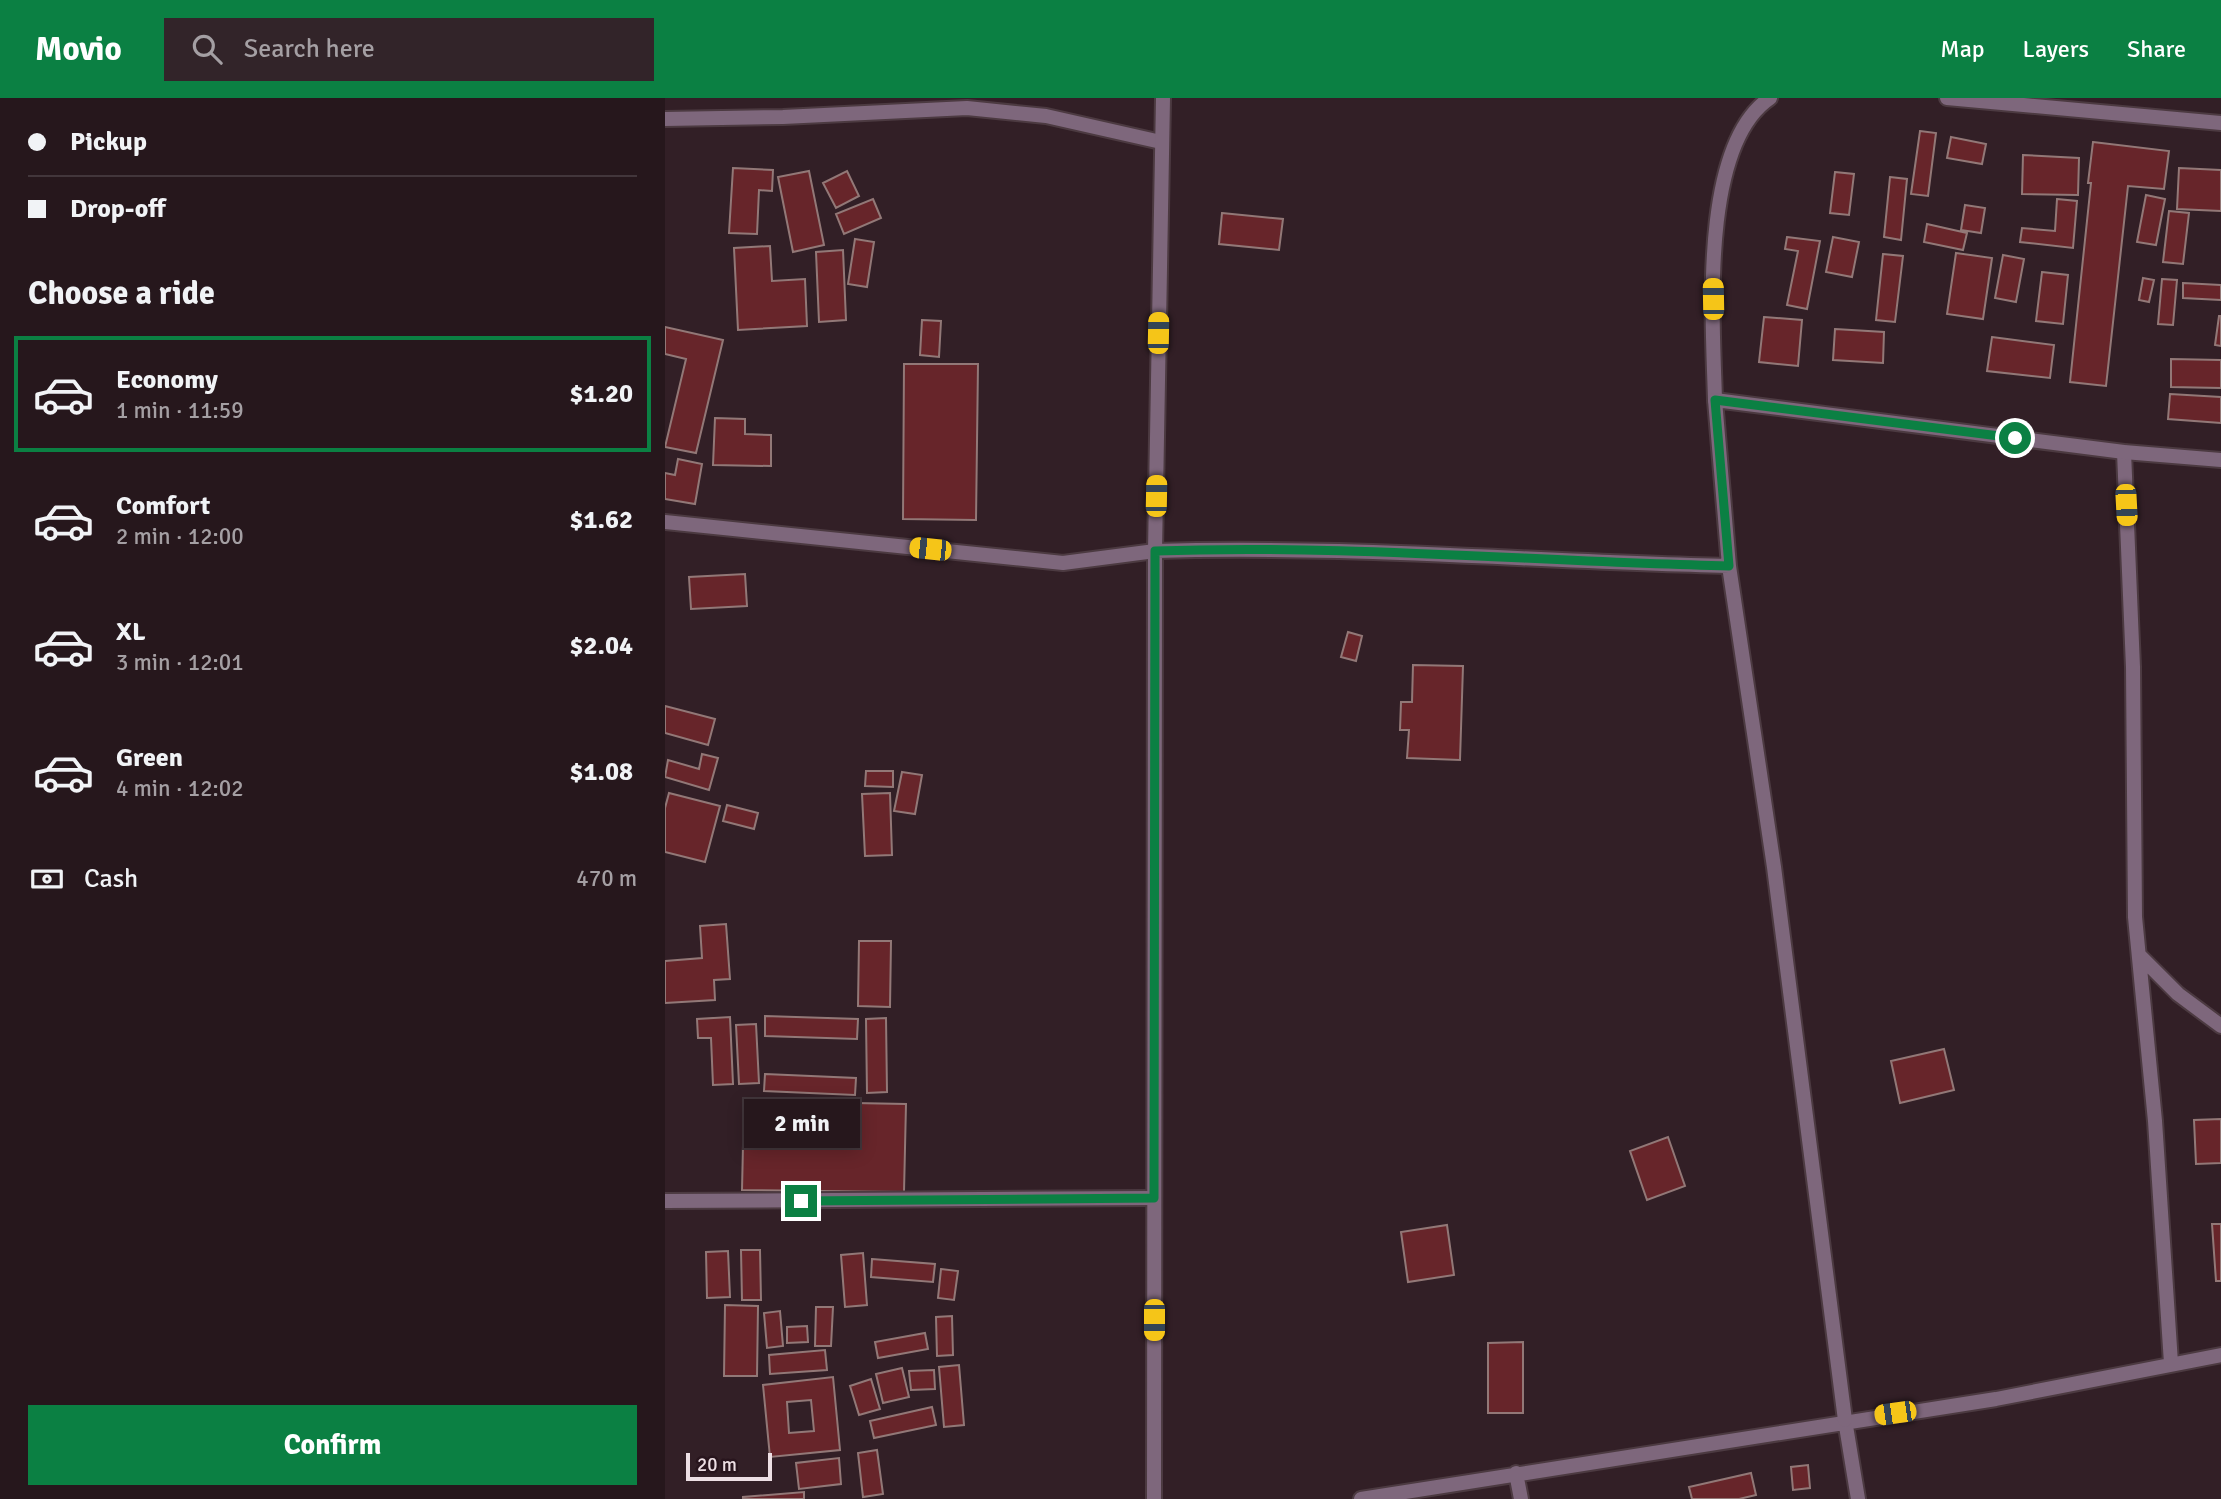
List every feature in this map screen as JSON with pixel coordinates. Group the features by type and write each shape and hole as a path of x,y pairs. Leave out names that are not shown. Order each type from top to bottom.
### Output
{"street":[{"path":"1154,1499 1155,551 1163,98"},
{"path":"1770,98 1761,104 1737,140 1727,169 1719,208 1712,274 1715,400 1729,566 1774,867 1845,1420 1858,1499"},
{"path":"1947,98 2221,123"},
{"path":"665,118 783,117 967,108 1047,116 1161,142"},
{"path":"1715,400 2124,452 2221,460"},
{"path":"2124,452 2133,667 2135,918 2155,1121 2171,1363"},
{"path":"665,522 1063,563 1155,551 1258,547 1563,562 1729,566"},
{"path":"2140,955 2178,994 2221,1026"},
{"path":"665,1201 1154,1198"},
{"path":"1361,1499 1845,1420 1996,1399 2221,1355"},
{"path":"1516,1473 1521,1499"}],"building":[{"path":"1920,131 1936,133 1928,196 1911,194"},
{"path":"1951,137 1986,144 1982,164 1947,158"},
{"path":"2093,142 2169,151 2164,189 2128,186 2106,386 2070,382"},
{"path":"2023,155 2079,158 2078,195 2022,194"},
{"path":"733,168 773,170 772,191 759,190 757,234 729,233"},
{"path":"2179,168 2221,170 2221,211 2177,209"},
{"path":"809,171 824,245 793,252 778,177"},
{"path":"847,171 859,196 836,208 823,183"},
{"path":"1835,172 1854,174 1849,215 1830,213"},
{"path":"1890,177 1907,179 1901,240 1884,237"},
{"path":"2146,195 2165,199 2156,245 2137,242"},
{"path":"873,199 881,218 844,234 836,214"},
{"path":"2057,199 2077,201 2073,248 2020,242 2022,228 2055,231"},
{"path":"1965,205 1985,208 1981,233 1961,230"},
{"path":"2169,211 2189,213 2183,264 2163,262"},
{"path":"1222,213 1283,219 1279,250 1219,244"},
{"path":"1927,224 1967,233 1963,250 1924,242"},
{"path":"1787,237 1820,241 1807,309 1787,305 1798,251 1785,249"},
{"path":"1833,237 1859,242 1852,277 1826,272"},
{"path":"855,239 874,242 867,287 848,284"},
{"path":"770,246 772,281 805,279 807,326 738,330 734,248"},
{"path":"843,250 846,320 819,322 816,252"},
{"path":"1956,253 1992,258 1983,319 1947,314"},
{"path":"1883,254 1903,256 1895,322 1876,320"},
{"path":"2003,255 2024,259 2016,302 1995,298"},
{"path":"2042,272 2068,275 2063,324 2036,321"},
{"path":"2143,278 2154,280 2149,302 2139,300"},
{"path":"2162,279 2177,280 2173,325 2158,324"},
{"path":"2183,283 2221,285 2221,300 2183,298"},
{"path":"2221,316 2221,346 2215,345"},
{"path":"1764,317 1802,320 1798,366 1759,362"},
{"path":"922,320 941,321 939,357 920,355"},
{"path":"665,327 723,340 696,453 665,447 686,359 665,354"},
{"path":"1835,329 1884,332 1883,363 1833,360"},
{"path":"1992,337 2054,345 2050,378 1987,371"},
{"path":"2171,359 2221,360 2221,388 2171,387"},
{"path":"904,364 978,364 976,520 903,519"},
{"path":"2170,394 2221,397 2221,423 2168,419"},
{"path":"715,418 745,419 745,434 771,435 771,466 713,465"},
{"path":"678,459 702,464 695,504 665,499 665,473 675,475"},
{"path":"745,574 747,606 691,609 689,577"},
{"path":"1348,632 1362,636 1356,661 1341,657"},
{"path":"1413,665 1463,666 1460,760 1407,758 1409,730 1400,730 1401,702 1412,702"},
{"path":"665,706 715,719 708,745 665,733"},
{"path":"702,754 718,758 709,790 665,777 668,760 699,769"},
{"path":"866,771 893,771 893,787 865,786"},
{"path":"902,772 922,775 915,814 894,811"},
{"path":"669,793 720,806 705,862 665,852 665,808"},
{"path":"890,793 892,855 865,856 862,794"},
{"path":"727,805 758,813 754,829 723,821"},
{"path":"726,924 730,979 714,980 715,1000 665,1003 665,961 702,958 700,926"},
{"path":"859,941 891,941 890,1007 858,1006"},
{"path":"765,1016 858,1019 857,1039 765,1036"},
{"path":"730,1017 733,1084 713,1085 711,1038 698,1038 697,1019"},
{"path":"886,1018 887,1092 867,1093 866,1019"},
{"path":"756,1024 759,1083 739,1084 736,1025"},
{"path":"1944,1049 1954,1090 1900,1103 1891,1061"},
{"path":"765,1074 856,1078 855,1095 764,1091"},
{"path":"744,1101 906,1104 904,1192 742,1190"},
{"path":"2221,1119 2221,1163 2196,1164 2194,1120"},
{"path":"1668,1137 1685,1186 1647,1200 1630,1151"},
{"path":"2212,1224 2221,1224 2221,1281 2216,1281"},
{"path":"1447,1225 1454,1275 1408,1282 1401,1232"},
{"path":"741,1250 760,1250 761,1300 742,1300"},
{"path":"728,1251 730,1297 707,1298 706,1252"},
{"path":"863,1253 867,1305 845,1307 841,1255"},
{"path":"872,1259 935,1264 933,1282 871,1277"},
{"path":"941,1269 958,1271 954,1300 938,1298"},
{"path":"725,1305 758,1306 757,1376 724,1376"},
{"path":"816,1307 833,1307 831,1346 815,1346"},
{"path":"780,1311 783,1346 767,1348 764,1313"},
{"path":"952,1316 953,1355 937,1356 936,1317"},
{"path":"807,1326 808,1342 787,1343 787,1327"},
{"path":"925,1333 928,1349 878,1358 875,1342"},
{"path":"1523,1342 1523,1413 1488,1413 1488,1343"},
{"path":"825,1350 827,1370 770,1374 769,1355"},
{"path":"959,1365 964,1425 944,1427 939,1367"},
{"path":"902,1368 909,1397 883,1403 876,1374"},
{"path":"934,1370 935,1389 911,1390 909,1371"},
{"path":"833,1377 840,1450 770,1457 763,1385","holes":["811,1400 814,1431 789,1433 787,1402"]},
{"path":"871,1379 880,1409 859,1415 850,1386"},
{"path":"932,1407 936,1425 874,1438 870,1421"},
{"path":"877,1450 883,1494 863,1497 858,1453"},
{"path":"839,1458 841,1484 799,1489 796,1463"},
{"path":"1808,1465 1810,1488 1793,1490 1791,1467"},
{"path":"1751,1473 1756,1495 1739,1499 1692,1499 1689,1487"},
{"path":"804,1492 804,1499 743,1499 743,1497"}],"route":[{"path":"801,1201 1154,1198 1155,551 1258,547 1563,562 1729,566 1715,400 2015,438"}]}
